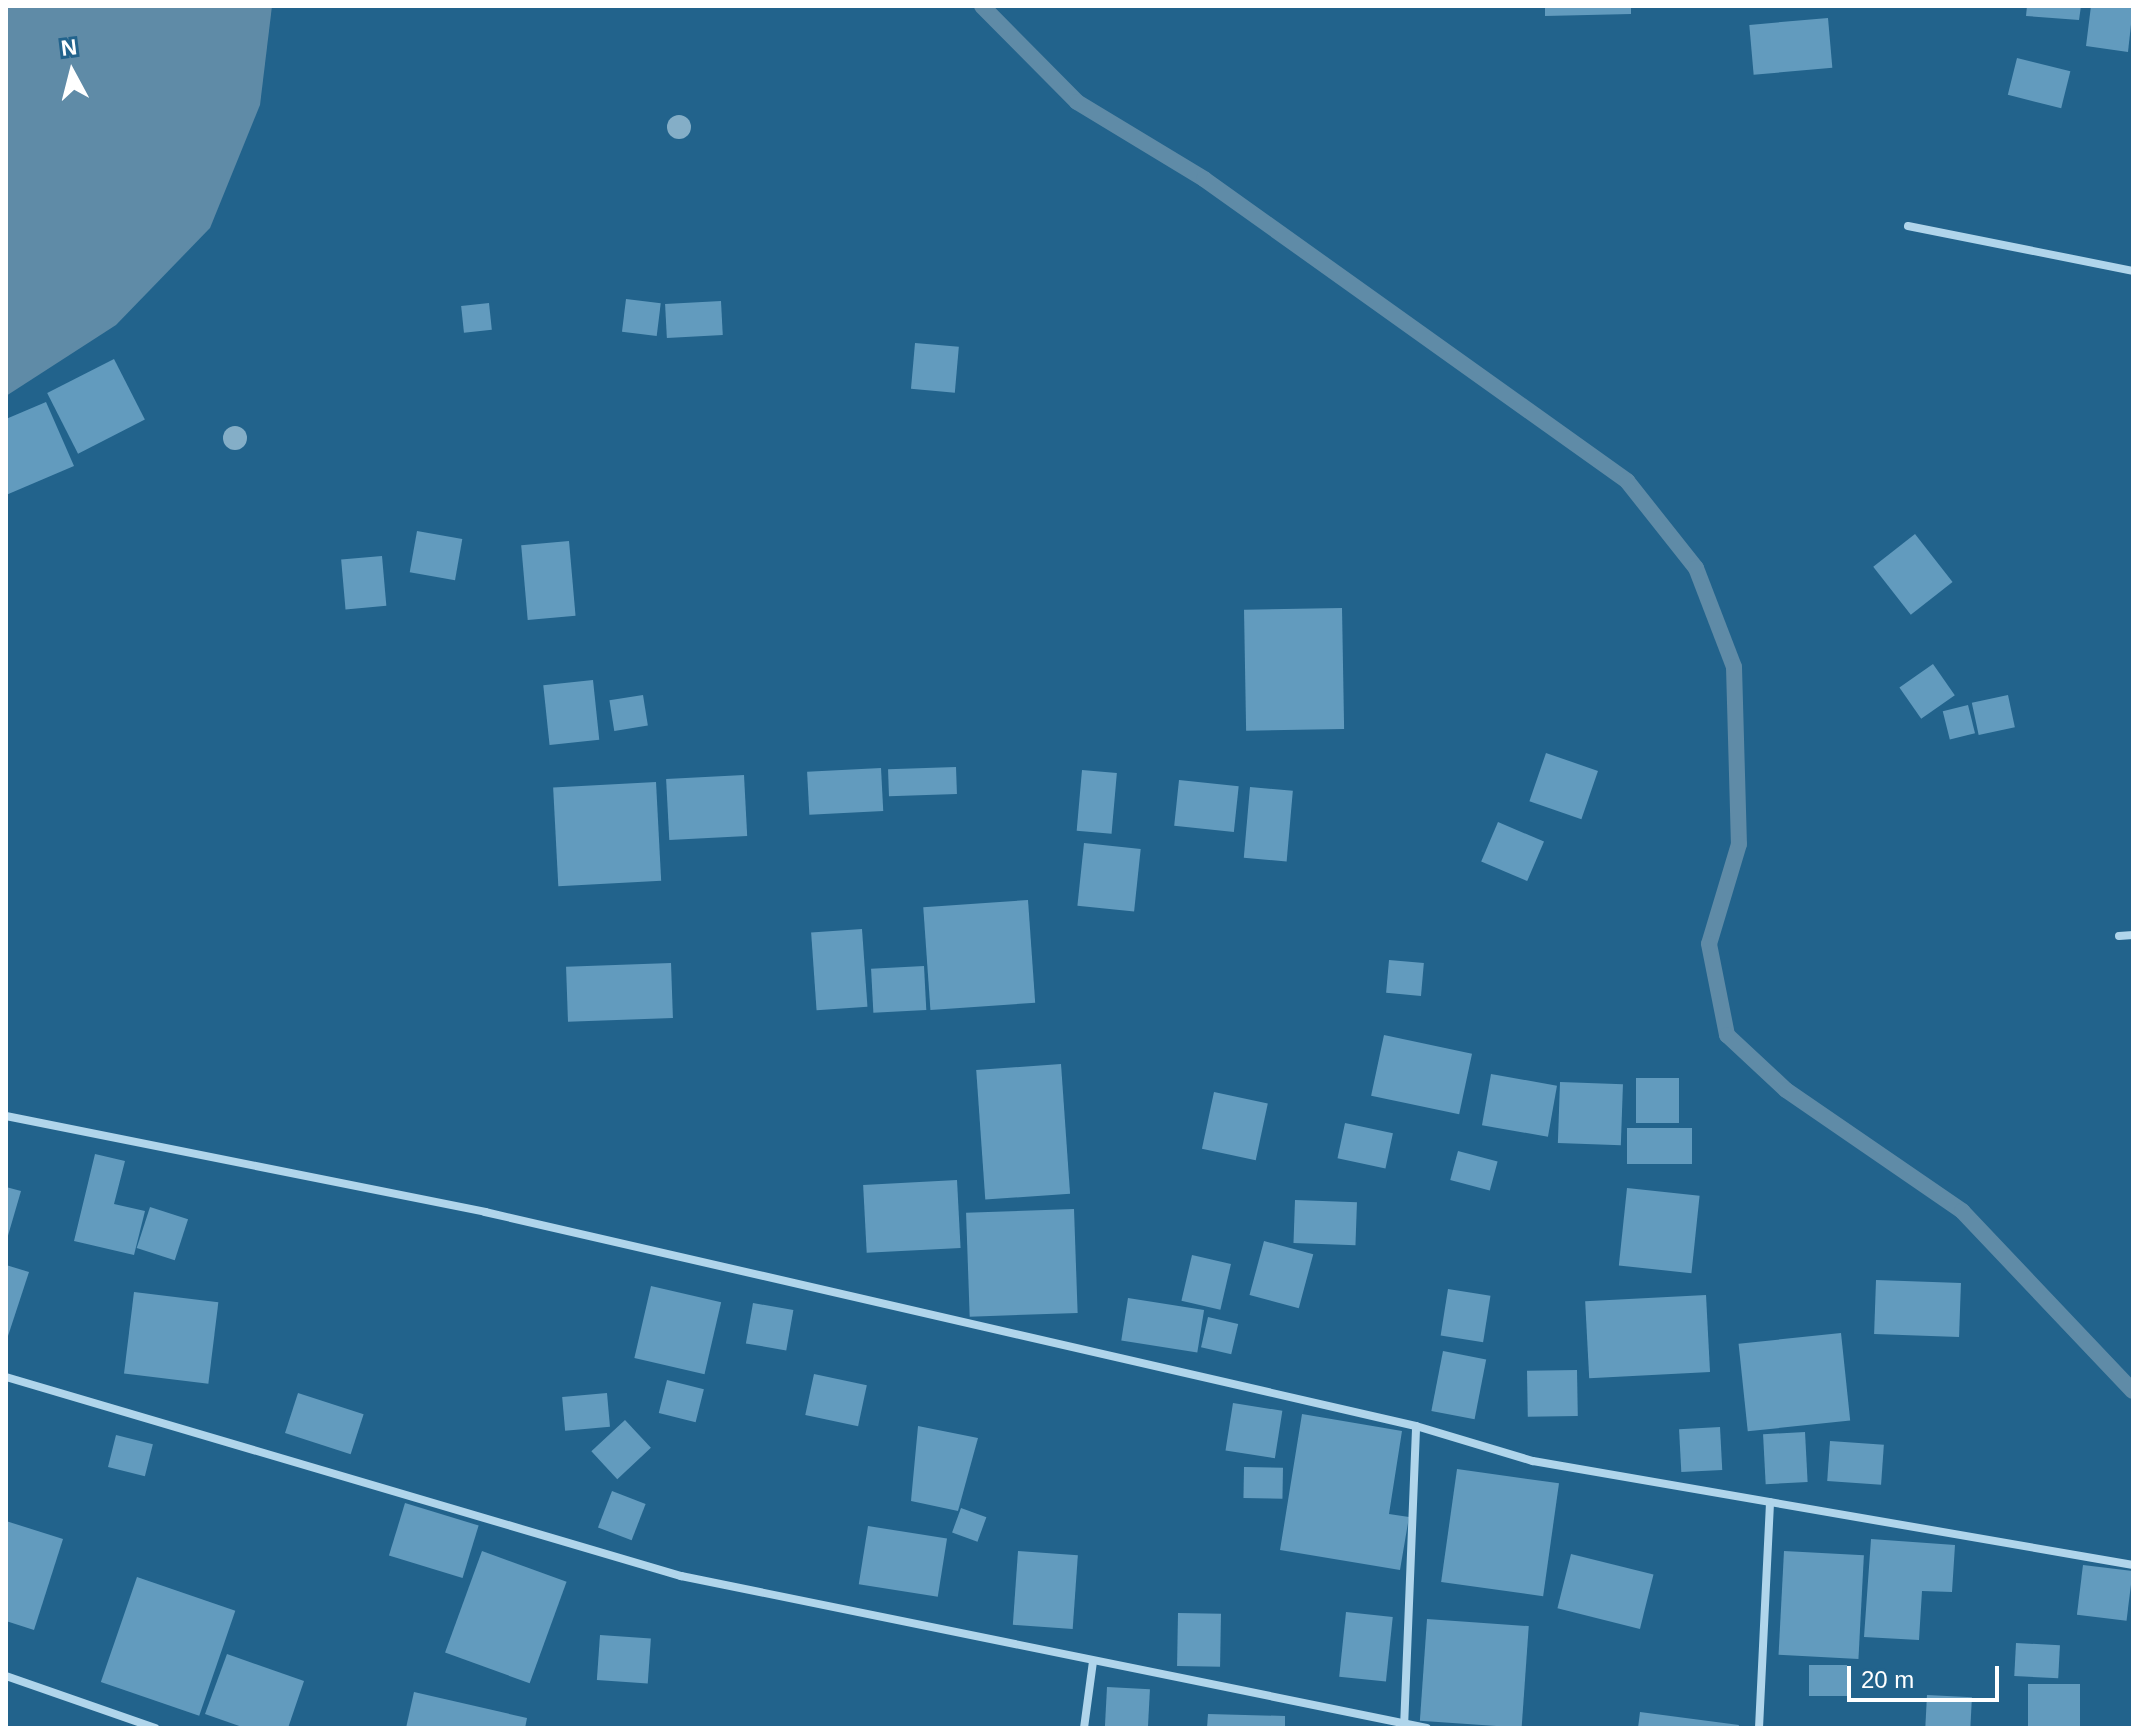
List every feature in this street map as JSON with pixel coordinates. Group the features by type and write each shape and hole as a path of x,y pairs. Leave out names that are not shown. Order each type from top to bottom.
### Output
{"street":[{"path":"1908,226 2133,271"},
{"path":"2119,936 2133,935"},
{"path":"6,1116 485,1212 1416,1426 1533,1461 2133,1565"},
{"path":"6,1377 681,1576 1404,1726 1427,1728"},
{"path":"1404,1726 1416,1426"},
{"path":"1759,1728 1770,1502"},
{"path":"1084,1728 1093,1661"},
{"path":"6,1676 155,1728"}],"water":[{"path":"6,6 272,6 260,105 210,228 116,325 6,396"}],"building":[{"path":"1545,6 1631,6 1631,14 1545,16"},
{"path":"2027,6 2081,6 2079,20 2026,16"},
{"path":"2091,6 2133,6 2128,52 2086,46"},
{"path":"1828,18 1832,68 1754,75 1749,25"},
{"path":"2017,58 2070,71 2061,108 2008,95"},
{"path":"626,299 661,303 657,336 622,332"},
{"path":"721,301 723,335 667,338 665,304"},
{"path":"489,303 492,330 464,333 461,306"},
{"path":"915,343 959,347 955,393 911,389"},
{"path":"114,359 145,420 78,454 47,393"},
{"path":"46,402 74,466 6,495 6,419"},
{"path":"417,531 462,539 455,580 410,572"},
{"path":"1915,534 1953,582 1911,615 1873,567"},
{"path":"569,541 576,616 528,620 521,545"},
{"path":"382,556 386,606 346,609 341,560"},
{"path":"1342,608 1344,729 1246,731 1244,610"},
{"path":"1933,664 1955,695 1921,719 1899,688"},
{"path":"593,680 599,740 550,745 543,685"},
{"path":"643,695 648,726 614,731 609,700"},
{"path":"2008,695 2015,727 1979,735 1972,703"},
{"path":"1968,705 1975,733 1950,739 1943,711"},
{"path":"1546,753 1598,771 1581,819 1529,801"},
{"path":"956,767 957,794 889,796 888,769"},
{"path":"881,768 883,811 809,815 807,772"},
{"path":"1082,770 1117,773 1112,834 1077,831"},
{"path":"744,775 747,836 669,840 666,779"},
{"path":"1179,780 1239,786 1234,832 1174,826"},
{"path":"656,782 661,881 558,886 553,787"},
{"path":"1250,787 1293,791 1287,861 1244,858"},
{"path":"1498,822 1544,842 1527,881 1481,862"},
{"path":"1084,843 1141,849 1134,912 1077,906"},
{"path":"1028,900 1035,1003 930,1010 923,907"},
{"path":"862,929 867,1007 817,1010 811,933"},
{"path":"1389,960 1424,963 1421,996 1386,993"},
{"path":"671,963 673,1018 568,1022 566,967"},
{"path":"924,966 926,1010 873,1013 871,969"},
{"path":"1384,1035 1472,1054 1459,1114 1371,1096"},
{"path":"1061,1064 1070,1194 985,1200 976,1070"},
{"path":"1491,1074 1557,1086 1548,1137 1482,1125"},
{"path":"1636,1078 1679,1078 1679,1123 1636,1123"},
{"path":"1560,1082 1623,1084 1621,1145 1558,1143"},
{"path":"1214,1092 1268,1103 1256,1160 1202,1149"},
{"path":"1345,1123 1393,1133 1385,1168 1338,1158"},
{"path":"1627,1128 1692,1128 1692,1164 1627,1164"},
{"path":"1458,1151 1498,1162 1490,1191 1450,1180"},
{"path":"95,1154 125,1161 114,1204 145,1211 134,1255 74,1241"},
{"path":"957,1180 961,1248 867,1253 863,1185"},
{"path":"6,1187 21,1191 7,1239 6,1239"},
{"path":"1627,1188 1700,1196 1691,1273 1619,1266"},
{"path":"1295,1200 1357,1202 1355,1245 1293,1243"},
{"path":"150,1207 188,1219 175,1260 137,1248"},
{"path":"1074,1209 1078,1313 970,1317 966,1213"},
{"path":"1264,1241 1313,1254 1299,1308 1250,1295"},
{"path":"1192,1255 1231,1264 1220,1310 1181,1301"},
{"path":"6,1265 29,1272 7,1339 6,1339"},
{"path":"1876,1280 1961,1283 1959,1337 1874,1334"},
{"path":"651,1286 721,1302 705,1374 634,1358"},
{"path":"1448,1289 1490,1296 1483,1342 1441,1335"},
{"path":"134,1292 218,1302 208,1384 124,1373"},
{"path":"1706,1295 1710,1372 1589,1378 1585,1301"},
{"path":"1128,1298 1204,1310 1197,1353 1121,1340"},
{"path":"753,1303 793,1310 786,1350 746,1343"},
{"path":"1208,1317 1238,1324 1231,1354 1201,1347"},
{"path":"1841,1333 1850,1421 1748,1431 1739,1344"},
{"path":"1443,1351 1486,1359 1475,1419 1431,1411"},
{"path":"1577,1370 1578,1416 1528,1417 1527,1371"},
{"path":"814,1374 867,1385 858,1426 805,1415"},
{"path":"667,1380 704,1389 696,1422 659,1413"},
{"path":"298,1393 364,1414 351,1454 285,1433"},
{"path":"607,1393 610,1427 565,1431 562,1397"},
{"path":"1233,1403 1282,1411 1275,1458 1225,1450"},
{"path":"1302,1414 1402,1431 1389,1514 1409,1517 1400,1570 1280,1550"},
{"path":"625,1420 651,1448 617,1479 591,1451"},
{"path":"918,1426 978,1438 958,1511 911,1501"},
{"path":"1720,1427 1722,1470 1681,1472 1679,1429"},
{"path":"1805,1432 1808,1482 1766,1484 1763,1434"},
{"path":"116,1435 153,1444 145,1476 108,1467"},
{"path":"1830,1441 1884,1445 1881,1485 1827,1481"},
{"path":"1244,1467 1283,1468 1282,1499 1243,1498"},
{"path":"1457,1469 1559,1483 1543,1596 1441,1582"},
{"path":"612,1491 646,1504 632,1540 598,1527"},
{"path":"405,1503 479,1526 463,1578 389,1556"},
{"path":"961,1508 986,1517 977,1542 952,1532"},
{"path":"6,1521 63,1539 34,1630 6,1621"},
{"path":"868,1526 947,1539 938,1597 859,1584"},
{"path":"1871,1539 1955,1545 1952,1592 1922,1591 1919,1640 1864,1637"},
{"path":"482,1551 567,1582 530,1683 445,1652"},
{"path":"1018,1551 1078,1555 1073,1629 1013,1625"},
{"path":"1784,1551 1864,1555 1858,1659 1779,1655"},
{"path":"1571,1554 1653,1575 1640,1629 1557,1608"},
{"path":"2083,1565 2133,1571 2127,1621 2077,1615"},
{"path":"137,1577 235,1611 199,1716 101,1682"},
{"path":"1346,1612 1393,1617 1386,1682 1339,1677"},
{"path":"1178,1613 1221,1614 1220,1667 1177,1666"},
{"path":"1427,1619 1529,1626 1522,1728 1420,1721"},
{"path":"600,1635 651,1639 648,1683 597,1680"},
{"path":"2016,1643 2060,1645 2058,1678 2014,1676"},
{"path":"227,1654 304,1681 288,1728 245,1728 205,1714"},
{"path":"1809,1665 1847,1665 1847,1696 1809,1696"},
{"path":"2028,1684 2080,1684 2080,1728 2028,1728"},
{"path":"1107,1687 1150,1689 1148,1728 1105,1728"},
{"path":"414,1692 527,1718 525,1728 406,1728"},
{"path":"1927,1695 1972,1697 1970,1728 1925,1728"},
{"path":"1640,1712 1739,1725 1738,1728 1638,1728"},
{"path":"1208,1714 1285,1716 1285,1728 1207,1728"}],"waterway":[{"path":"982,6 1077,102 1204,179 1627,481 1696,568 1734,667 1739,844 1709,944 1727,1035 1786,1090 1962,1211 2133,1391"}]}
